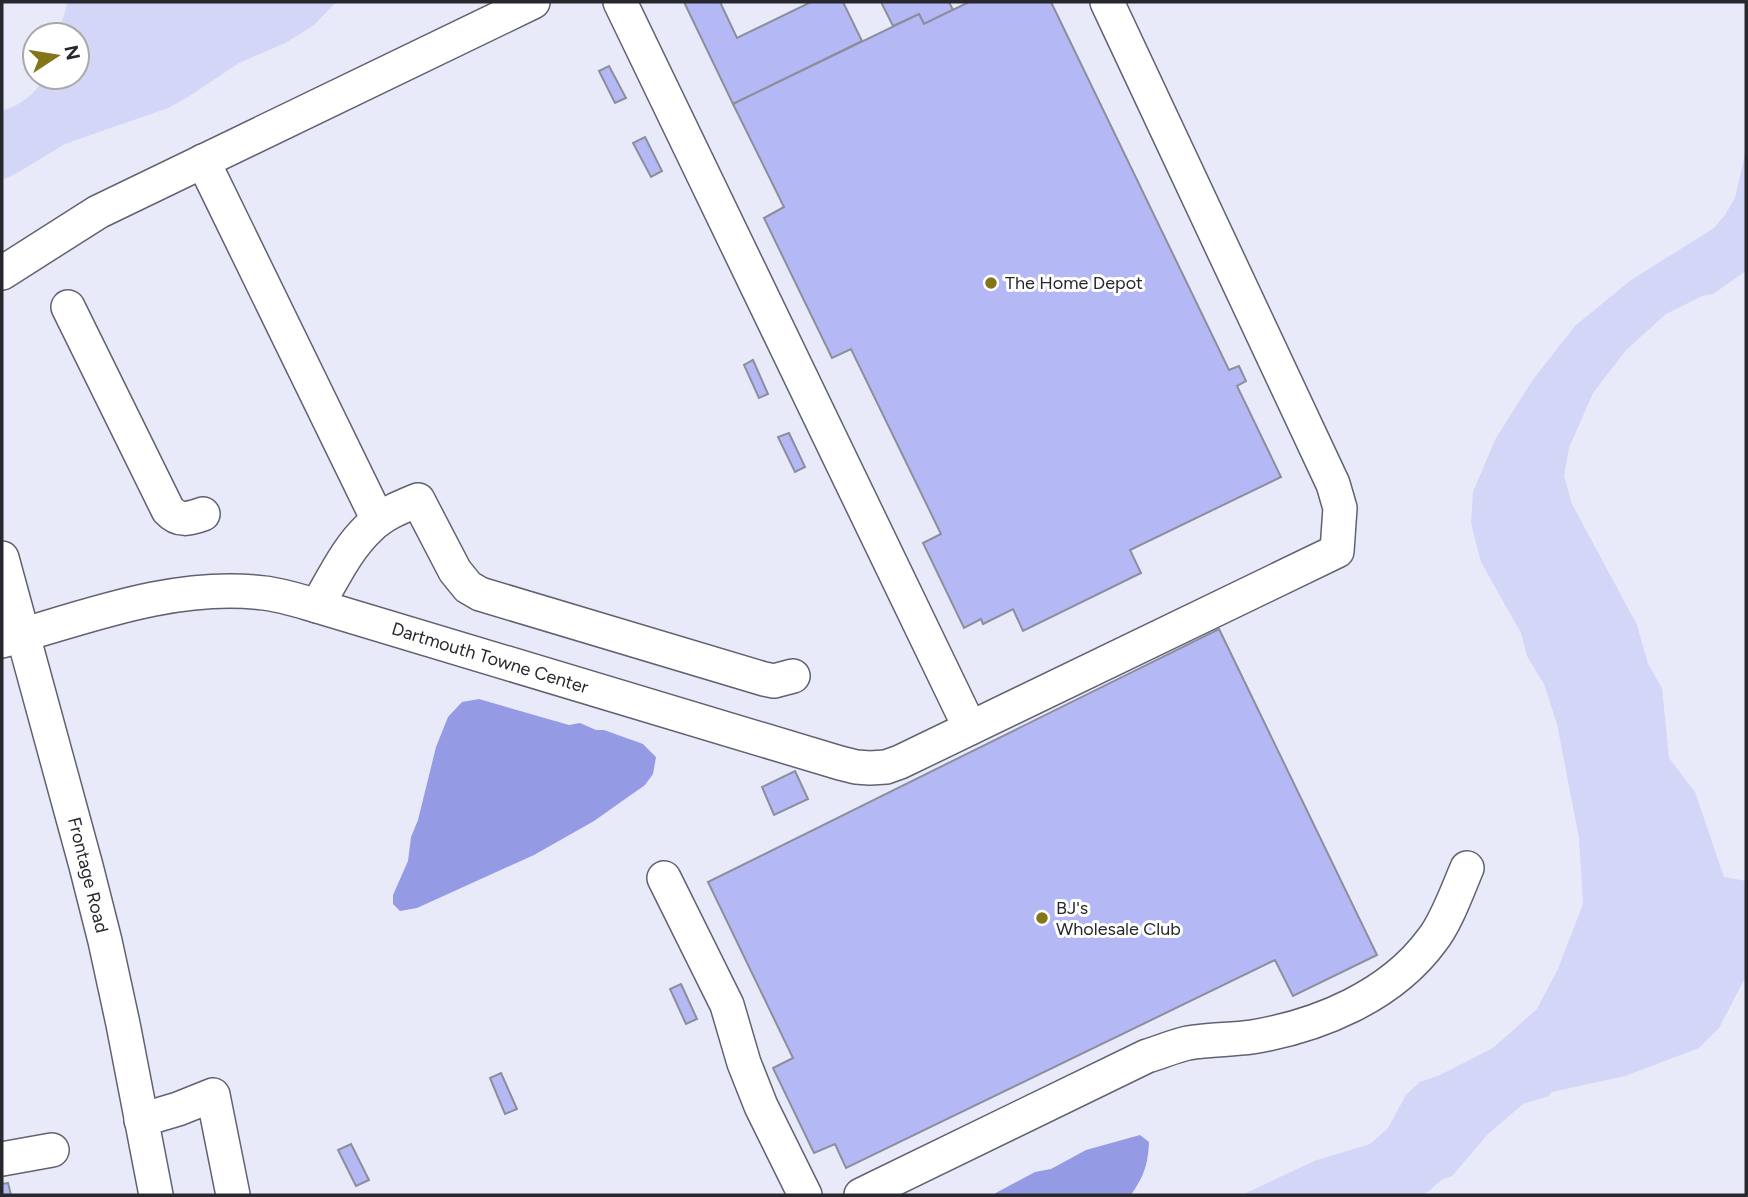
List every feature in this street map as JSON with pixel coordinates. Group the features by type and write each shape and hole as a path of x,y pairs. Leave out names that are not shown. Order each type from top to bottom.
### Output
{"street":[{"path":"2,273 98,212 533,2"},
{"path":"620,2 970,728"},
{"name":"Dartmouth Towne Center","path":"13,638 91,615 188,592 237,590 267,593 856,767 886,767 1336,551 1340,508 1333,484 1107,2"},
{"path":"203,161 378,520"},
{"path":"68,307 168,510 173,516 186,519 203,514"},
{"path":"317,606 354,545 369,528 398,508 418,500 455,571 468,587 480,594 764,679 774,681 793,676"},
{"name":"Frontage Road","path":"2,558 13,638 86,866 105,941 156,1195"},
{"path":"861,1195 1147,1056 1190,1043 1250,1037 1286,1030 1313,1021 1376,992 1397,977 1434,939 1467,868"},
{"path":"664,878 727,1005 744,1063 761,1106 805,1195"},
{"path":"141,1120 178,1109 213,1094 233,1195"},
{"path":"2,1159 52,1150"}],"shaded area":[{"path":"68,2 336,2 314,25 287,42 239,63 168,108 65,144 2,180 2,111 27,99 35,91 91,91 91,21 62,21"},
{"path":"1746,149 1746,271 1713,294 1702,296 1666,314 1626,350 1593,393 1569,448 1564,476 1572,504 1637,625 1648,664 1662,688 1669,758 1695,792 1724,877 1746,881 1746,976 1719,1028 1699,1048 1625,1076 1552,1092 1549,1096 1523,1104 1488,1134 1452,1176 1441,1180 1422,1195 1242,1195 1314,1161 1370,1144 1388,1128 1406,1095 1420,1082 1493,1048 1537,1009 1558,969 1583,904 1579,838 1557,724 1544,684 1527,656 1521,633 1481,562 1471,523 1473,492 1495,440 1532,381 1575,326 1631,280 1714,228 1725,215 1735,198"}],"water":[{"path":"479,699 569,725 580,723 643,744 656,757 653,774 645,785 594,821 534,855 417,908 400,911 393,904 393,895 408,861 411,837 418,820 436,747 448,717 462,702"},
{"path":"1140,1135 1149,1142 1148,1157 1142,1176 1131,1195 992,1195 1035,1172 1051,1169 1086,1150"}],"building":[{"path":"684,2 720,2 737,38 811,2 843,2 862,41 733,104"},
{"path":"881,2 949,2 953,10 924,24 919,14 893,26"},
{"name":"The Home Depot","path":"969,2 1051,2 1229,370 1239,366 1246,381 1237,386 1281,477 1130,550 1141,573 1023,631 1013,609 983,624 981,619 964,628 923,543 941,534 851,349 832,358 764,218 784,207 733,104 919,14 924,24"},
{"path":"609,66 626,98 615,103 599,71"},
{"path":"645,137 662,171 651,177 633,143"},
{"path":"753,360 768,394 759,398 744,365"},
{"path":"789,433 805,467 795,472 778,437"},
{"name":"BJ's Wholesale Club","path":"1219,629 1377,955 1293,996 1275,960 846,1168 835,1144 814,1153 773,1068 793,1058 708,882"},
{"path":"795,771 808,799 774,815 762,787"},
{"path":"681,984 697,1019 686,1024 670,989"},
{"path":"501,1073 517,1109 505,1114 490,1078"},
{"path":"351,1144 369,1180 356,1186 338,1150"},
{"path":"8,1183 11,1195 2,1195 2,1184"}],"place":[{"name":"The Home Depot","path":"991,283"},
{"name":"BJ's Wholesale Club","path":"1042,918"}]}
